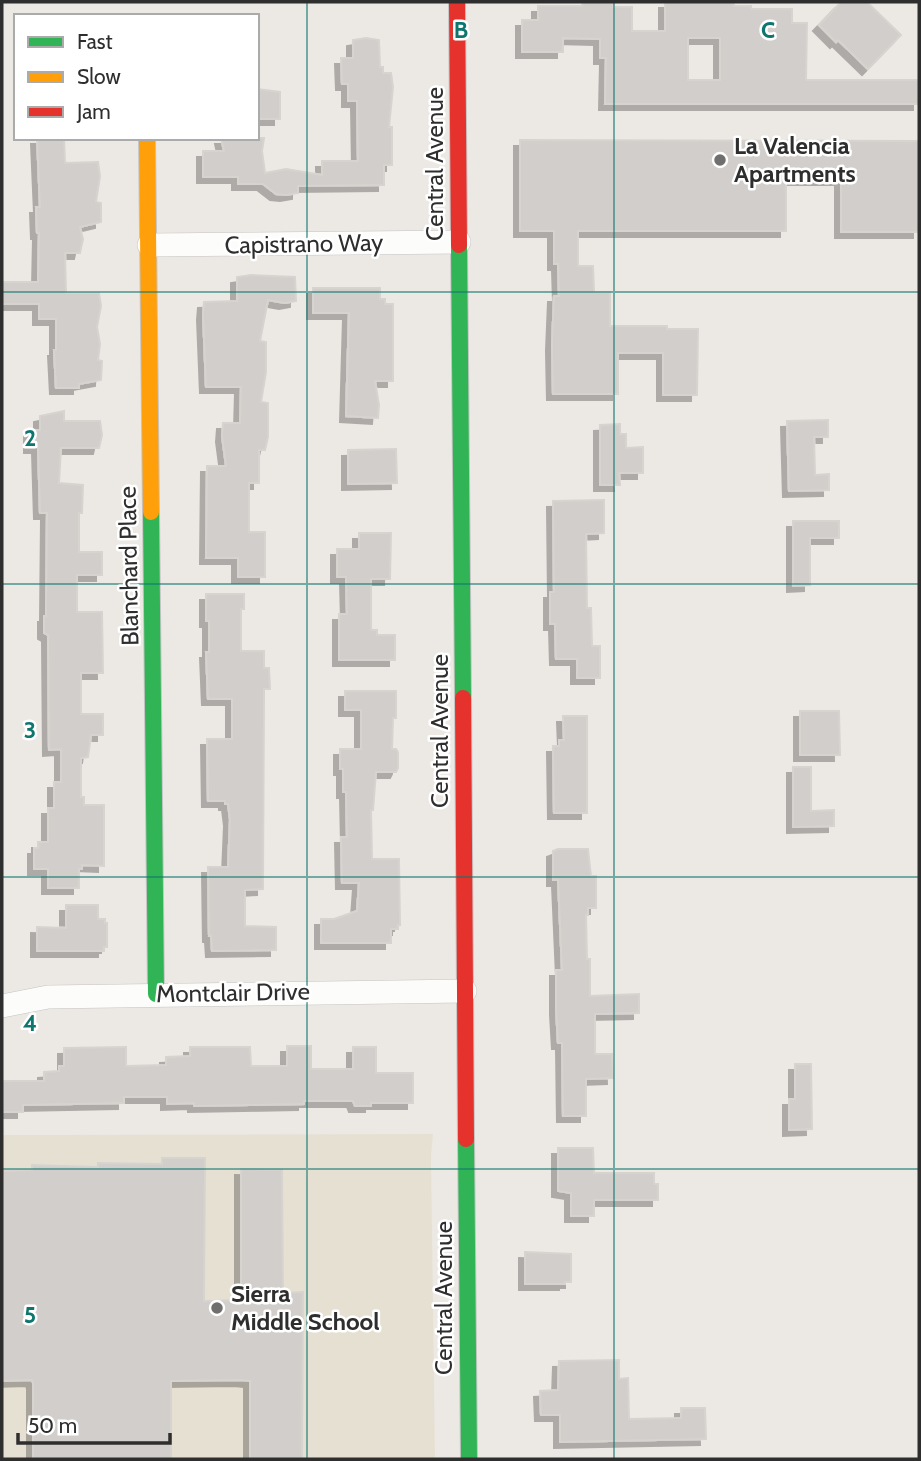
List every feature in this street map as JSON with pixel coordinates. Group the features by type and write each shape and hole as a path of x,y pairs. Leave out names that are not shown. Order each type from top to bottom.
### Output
{"main road":[{"name":"Central Avenue","path":"457,2 468,1459"},
{"name":"Blanchard Place","path":"147,140 156,994"}],"street":[{"name":"Capistrano Way","path":"149,246 459,242"},
{"name":"Montclair Drive","path":"2,1006 48,997 465,991"}],"shaded area":[{"name":"Sierra Middle School","path":"433,1134 431,1156 435,1459 2,1459 2,1135"}],"building":[{"path":"582,2 614,2 613,7 632,7 632,31 665,31 665,2 734,2 734,6 751,6 751,9 792,9 792,23 807,23 806,80 919,80 919,104 605,104 606,58 600,58 600,39 563,38 563,52 522,52 522,20 538,20 538,6 582,6","holes":["688,38 720,38 720,80 688,80"]},
{"path":"841,2 867,2 901,35 868,69 819,25"},
{"path":"353,40 379,40 380,67 383,67 383,73 391,73 393,87 389,127 392,127 392,165 384,165 384,185 298,186 298,193 286,195 276,194 263,184 238,184 238,177 203,177 203,151 224,151 221,140 264,138 262,151 265,173 286,169 322,175 322,161 358,161 357,101 348,101 348,84 342,84 341,58 353,58"},
{"path":"259,89 280,92 280,119 259,119"},
{"path":"37,140 64,140 65,163 98,162 100,176 96,202 101,203 101,222 80,227 83,239 80,253 65,253 66,293 99,293 101,306 97,327 100,344 98,360 102,361 101,380 79,384 79,388 56,388 56,319 39,319 39,304 2,304 2,282 38,282 39,233 36,207 40,207"},
{"path":"520,140 919,141 919,232 841,232 841,179 786,179 786,231 578,231 578,266 593,266 594,292 610,292 610,326 698,329 697,395 663,395 663,353 618,353 618,394 553,394 554,296 559,296 558,264 554,264 554,231 520,231"},
{"path":"237,277 295,277 296,301 285,303 268,300 260,341 266,342 266,372 261,402 268,403 268,437 265,450 259,450 259,483 249,483 249,532 265,532 265,577 238,577 238,558 206,558 207,466 226,466 223,423 240,423 241,387 206,387 204,302 237,301"},
{"path":"313,288 380,288 380,299 385,299 385,304 393,304 393,381 375,381 378,418 346,416 349,313 313,313"},
{"path":"64,411 64,421 100,421 102,435 99,448 61,448 59,483 83,485 82,513 79,513 79,552 102,552 102,575 77,575 77,612 102,612 103,673 81,673 81,714 103,714 103,735 91,735 88,757 81,758 81,797 84,797 84,805 104,805 104,866 82,865 82,869 79,869 79,888 48,888 48,869 34,869 34,848 38,848 38,842 48,842 48,808 54,808 54,782 61,782 61,749 49,750 48,635 44,633 47,513 40,513 38,447 30,447 30,430 40,430 40,416"},
{"path":"828,420 828,437 814,437 815,475 829,474 829,490 789,491 787,421"},
{"path":"620,424 620,434 626,434 626,448 643,447 643,473 619,473 620,485 600,485 600,425"},
{"path":"396,449 397,483 348,484 348,450"},
{"path":"604,500 604,533 586,534 587,608 591,608 592,646 600,646 600,678 577,678 577,659 556,659 555,624 550,624 550,592 554,592 553,501"},
{"path":"793,521 839,521 839,538 810,538 810,585 793,586"},
{"path":"359,533 391,533 390,579 371,579 371,630 377,630 377,635 395,635 395,660 339,660 339,614 347,614 346,577 337,577 337,549 359,549"},
{"path":"206,594 244,594 244,609 241,609 241,651 264,651 264,668 269,668 270,689 264,689 263,889 245,890 245,926 276,927 276,950 212,951 209,936 208,867 228,867 230,820 228,804 225,804 225,801 208,801 207,739 232,739 232,699 208,699 206,652 209,652 209,621 206,621"},
{"path":"345,691 396,691 392,749 398,752 398,768 396,772 376,772 371,810 372,859 399,859 400,925 398,929 391,929 391,943 321,943 321,919 334,919 357,911 359,883 342,883 341,837 347,837 346,792 343,792 340,749 361,749 361,710 345,710"},
{"path":"800,711 839,711 840,755 800,755"},
{"path":"563,716 587,716 587,813 554,813 553,746 559,746 559,740 564,740"},
{"path":"793,767 811,767 811,811 834,810 834,826 793,827"},
{"path":"588,849 591,876 596,876 596,908 588,908 586,915 590,996 639,994 639,1013 595,1014 595,1054 612,1054 613,1078 586,1079 586,1116 563,1116 562,1043 558,1043 556,1009 556,970 562,970 558,880 553,880 553,851"},
{"path":"66,905 98,905 98,919 105,919 107,923 107,947 104,947 104,951 37,951 37,927 66,928"},
{"path":"287,1046 311,1046 311,1069 353,1069 353,1047 376,1047 376,1073 413,1073 413,1103 371,1103 371,1106 355,1106 353,1101 304,1101 304,1104 194,1106 194,1103 167,1104 167,1097 124,1097 124,1103 23,1105 23,1112 2,1112 2,1081 44,1081 44,1072 59,1071 59,1066 64,1066 64,1048 126,1047 126,1066 166,1065 166,1057 190,1056 190,1047 250,1047 251,1066 287,1066"},
{"path":"795,1064 811,1064 812,1129 789,1130 789,1099 795,1099"},
{"path":"558,1148 593,1148 594,1173 654,1173 654,1184 658,1184 658,1200 594,1200 594,1216 571,1216 571,1193 558,1191"},
{"path":"162,1158 205,1158 204,1301 241,1300 241,1169 282,1170 283,1293 303,1292 302,1459 250,1459 250,1381 240,1380 171,1381 171,1459 33,1459 32,1380 2,1381 2,1171 32,1170 32,1165 98,1167 98,1163 162,1164"},
{"path":"525,1252 571,1254 571,1282 525,1284"},
{"path":"619,1360 619,1379 628,1378 629,1419 681,1418 681,1408 705,1408 706,1439 560,1442 560,1415 541,1415 540,1391 558,1390 559,1361"}],"traffic: fast":[{"path":"459,245 463,698"},
{"path":"151,512 156,994"},
{"path":"466,1139 469,1459"}],"traffic: slow":[{"path":"147,140 151,512"}],"traffic: jam":[{"path":"457,2 459,245"},
{"path":"463,698 466,1139"}],"place":[{"name":"La Valencia Apartments","path":"720,160"},
{"name":"Sierra Middle School","path":"217,1308"}]}
